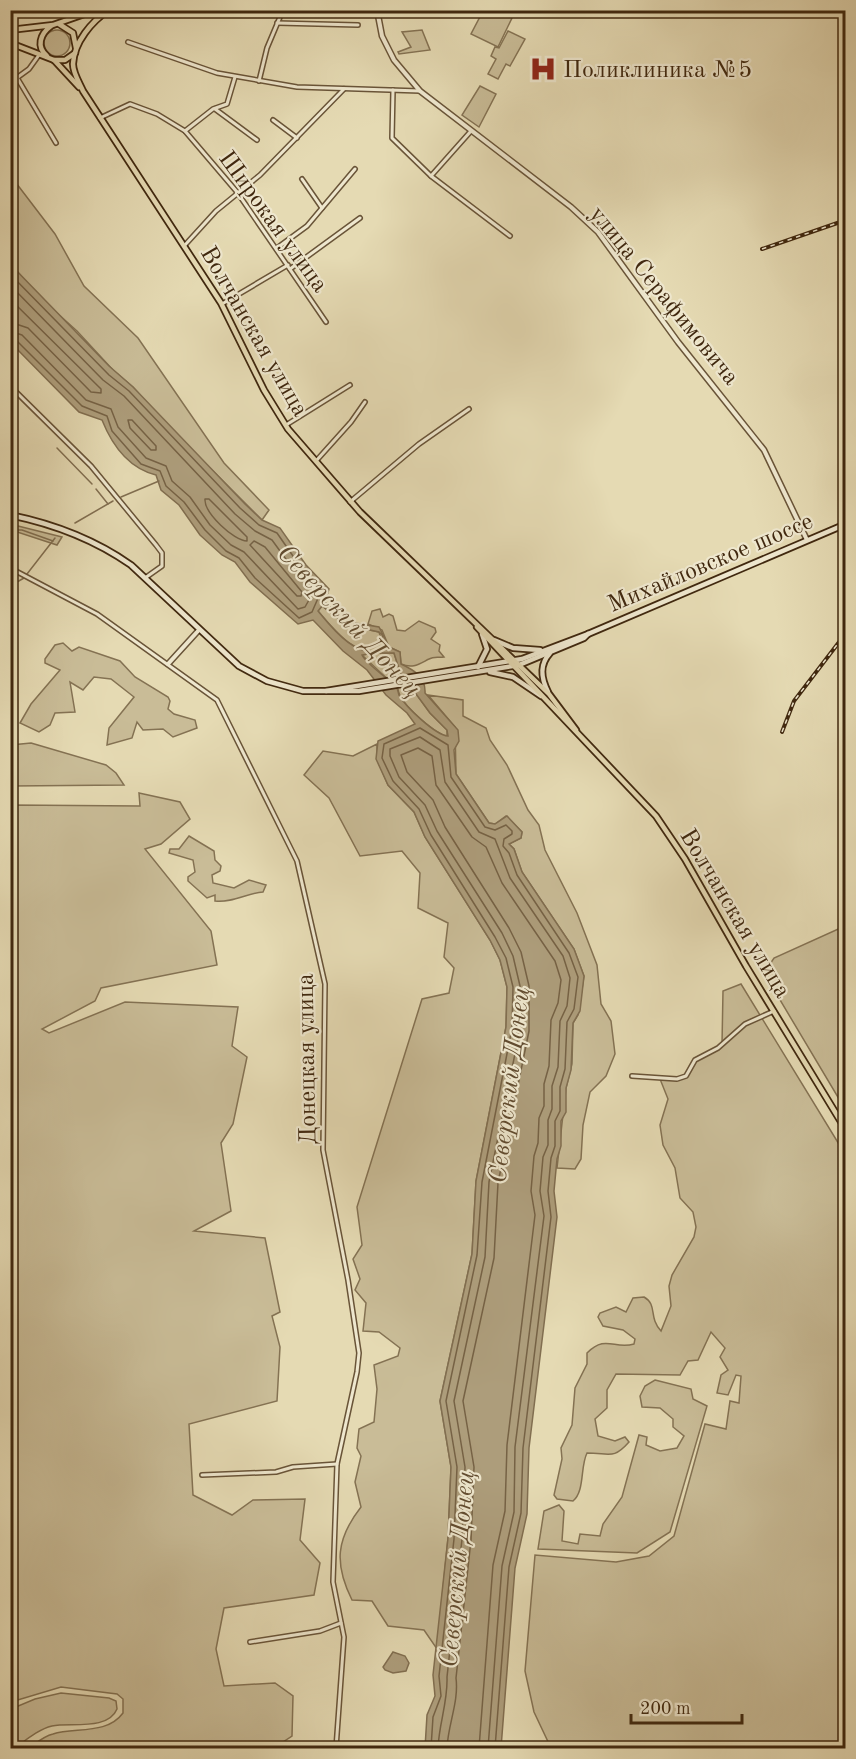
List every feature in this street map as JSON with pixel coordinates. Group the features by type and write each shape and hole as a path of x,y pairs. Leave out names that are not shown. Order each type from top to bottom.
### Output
{"main road":[{"path":"10,30 55,24 96,10"},
{"path":"10,43 52,60 65,60 76,50 91,24 110,10"},
{"path":"39,55 45,31 55,24"},
{"path":"55,24 73,33 76,50 74,72 83,91"},
{"path":"40,45 43,53 83,91"},
{"name":"Волчанская улица","path":"83,91 222,304 264,390 285,425 350,502 494,640 542,697 657,816 685,859 846,1130"},
{"path":"10,515 44,523 88,539 114,553 144,578 226,657 253,675 282,687 322,692 515,664"},
{"name":"Михайловское шоссе","path":"515,664 543,650 588,634 846,524"},
{"name":"Волчанская улица","path":"471,620 508,662 515,664 549,694 576,730"},
{"path":"477,669 487,649 482,634"},
{"name":"Михайловское шоссе","path":"515,664 551,652 584,638 588,634"},
{"path":"494,640 513,648 543,650"},
{"path":"549,694 543,683 542,669 551,652"},
{"path":"477,669 508,662"},
{"path":"477,669 513,677 542,697"}],"street":[{"path":"259,81 267,48 283,10"},
{"name":"улица Серафимовича","path":"377,10 382,36 394,60 420,91 571,207 598,232 675,338 764,450 807,540"},
{"path":"277,23 358,25"},
{"path":"128,42 217,74 297,87 420,91"},
{"path":"18,77 29,69 39,55"},
{"path":"10,66 57,143"},
{"path":"185,131 215,109 227,104 235,76"},
{"path":"185,245 237,192 260,175 345,88"},
{"path":"393,90 392,138 431,176 510,236"},
{"name":"Широкая улица","path":"100,118 130,104 157,114 185,131 237,192 326,322"},
{"path":"215,109 257,140"},
{"path":"273,120 297,138"},
{"path":"431,176 471,131"},
{"path":"276,248 307,226 355,169"},
{"path":"302,178 322,208"},
{"path":"222,304 289,267 360,218"},
{"path":"285,425 350,385"},
{"path":"10,386 91,466 162,553 162,566 144,578"},
{"path":"316,462 351,422 365,402"},
{"path":"350,502 419,444 469,409"},
{"name":"Донецкая улица","path":"10,568 97,614 217,700 297,861 325,984 323,1150 348,1280 358,1353 357,1372 341,1438 338,1464 333,1582 344,1637 336,1749"},
{"path":"168,664 198,631"},
{"path":"632,1076 665,1079 686,1076 695,1060 718,1048 745,1024 774,1011"},
{"path":"202,1475 276,1472 293,1467 338,1464"},
{"path":"250,1642 320,1631 341,1623"}],"shaded area":[{"path":"483,11 499,11 512,18 498,47 471,34"},
{"path":"57,30 66,34 70,43 66,52 57,56 48,52 44,43 48,34"},
{"path":"422,30 430,50 399,54 398,52 411,47 402,32"},
{"path":"508,31 525,39 510,66 506,64 498,79 488,74 496,59 491,56 495,47 499,48"},
{"path":"480,86 496,94 479,127 462,115"},
{"path":"10,175 55,234 84,286 138,338 224,463 269,510 262,520 77,331 38,296 11,264"},
{"path":"10,524 62,537 57,545 11,530"},
{"path":"322,606 347,625 379,632 384,648 365,651 347,641 318,611"},
{"path":"380,609 383,617 389,614 393,616 397,630 405,631 419,621 435,628 436,632 431,639 440,645 439,651 444,657 431,658 412,666 401,664 400,652 389,647 382,630 368,624 372,611"},
{"path":"63,643 72,651 79,647 120,661 135,677 168,697 170,701 168,709 174,714 195,720 197,728 173,737 163,729 143,730 137,722 132,738 107,745 109,728 134,697 111,679 94,677 83,690 70,682 75,712 55,713 50,725 39,732 20,723 31,704 60,670 45,663 45,659 55,645"},
{"path":"394,653 400,672 430,713 447,730 447,737 418,717 400,695 398,689 362,655"},
{"path":"428,695 463,700 463,716 486,728 490,740 507,765 528,810 539,825 545,850 577,913 597,965 601,1004 611,1021 615,1054 606,1076 590,1092 583,1125 581,1159 575,1169 557,1168 566,1088 572,1064 573,1023 578,1015 584,976 574,949 522,872 514,849 509,844 521,838 522,832 506,816 495,824 489,823 456,774 455,727"},
{"path":"31,743 106,765 116,773 124,785 11,786 11,745"},
{"path":"377,744 377,759 388,785 414,812 425,837 490,940 500,960 507,987 506,1027 476,1181 472,1254 440,1401 451,1467 448,1538 437,1649 424,1630 388,1626 372,1601 352,1600 340,1563 342,1541 361,1507 355,1482 361,1456 357,1448 359,1429 374,1422 377,1389 374,1365 398,1356 400,1348 379,1332 363,1331 366,1303 355,1290 360,1279 353,1259 362,1245 357,1207 422,999 449,993 454,968 444,957 448,923 418,908 420,873 402,851 360,856 329,798 304,775 323,751 353,756"},
{"path":"139,793 180,802 190,819 161,844 145,849 211,931 217,965 101,988 95,1001 42,1029 49,1033 125,1002 238,1007 232,1046 247,1057 233,1124 221,1143 231,1211 194,1231 265,1238 280,1312 272,1316 280,1347 277,1401 189,1424 193,1495 232,1515 253,1500 305,1499 300,1540 320,1563 314,1595 224,1608 216,1649 224,1686 275,1683 293,1696 292,1736 280,1744 286,1748 29,1748 50,1735 108,1725 123,1713 123,1699 117,1694 61,1687 11,1702 11,805 140,806"},
{"path":"189,836 214,851 215,860 221,866 220,871 212,875 213,883 234,888 249,880 266,885 263,892 228,901 215,901 215,895 207,898 188,881 188,877 195,872 193,860 169,853 170,849 179,849"},
{"path":"845,926 845,1109 764,973 774,958"},
{"path":"741,984 845,1154 845,1748 551,1748 534,1712 525,1671 535,1555 616,1562 649,1556 674,1536 705,1424 726,1429 730,1401 739,1403 741,1376 736,1375 728,1395 717,1393 721,1375 728,1370 720,1357 725,1348 711,1332 698,1360 688,1361 680,1375 616,1374 607,1390 607,1408 595,1419 598,1436 615,1441 625,1437 629,1442 615,1453 587,1453 581,1485 573,1501 557,1499 554,1495 562,1459 561,1448 572,1425 575,1388 587,1364 587,1353 594,1347 605,1343 634,1344 635,1339 623,1330 603,1326 598,1317 600,1313 616,1307 626,1312 633,1298 644,1297 651,1304 655,1321 661,1331 671,1306 669,1286 672,1275 694,1237 696,1227 693,1212 680,1198 675,1168 663,1145 660,1125 668,1099 660,1079 686,1076 695,1060 722,1044 723,991"},
{"path":"655,1380 691,1389 693,1399 707,1406 670,1532 637,1553 538,1549 544,1511 559,1505 564,1511 562,1541 578,1544 580,1534 600,1536 603,1524 622,1497 639,1435 647,1437 646,1445 660,1451 677,1448 684,1436 673,1427 673,1419 660,1408 642,1407 640,1396 645,1386"},
{"path":"61,1693 109,1698 116,1701 117,1709 112,1716 97,1723 47,1727 15,1748 11,1748 11,1709 35,1699"}],"water":[{"name":"Северский Донец","path":"10,264 109,366 133,387 245,504 262,520 280,528 306,565 329,589 325,602 349,622 379,627 389,647 400,652 401,664 421,678 425,693 458,730 459,741 454,750 456,774 489,823 495,824 507,816 522,832 521,838 509,844 514,849 522,872 574,949 584,976 580,1011 573,1023 571,1070 566,1088 566,1112 561,1121 561,1146 557,1159 554,1191 557,1217 529,1448 527,1514 515,1568 501,1748 425,1748 427,1715 435,1696 433,1675 448,1538 451,1467 440,1401 472,1254 476,1181 506,1027 507,987 500,960 490,940 425,837 414,812 388,785 376,759 378,741 415,724 407,713 386,695 367,670 343,651 313,620 298,624 250,582 235,562 222,555 200,535 179,505 161,490 156,475 137,467 122,454 102,420 79,412 11,343","holes":["322,606 347,625 379,632 382,635 384,648 365,651 346,641 318,611","394,653 400,672 430,713 447,730 448,736 436,731 414,713 399,695 396,687 362,655"]},
{"path":"393,1652 405,1656 409,1663 406,1671 393,1673 385,1670 383,1667"}],"waterway":[{"path":"57,448 92,484"},
{"path":"121,497 159,481"},
{"path":"96,489 108,504"},
{"path":"75,523 113,501"},
{"path":"10,530 22,530 53,541"},
{"path":"27,574 55,538"},
{"path":"10,586 24,578"}],"railway":[{"path":"762,249 846,220"},
{"path":"782,732 794,701 846,633"}],"place":[{"name":"Поликлиника №5","path":"543,69"}]}
